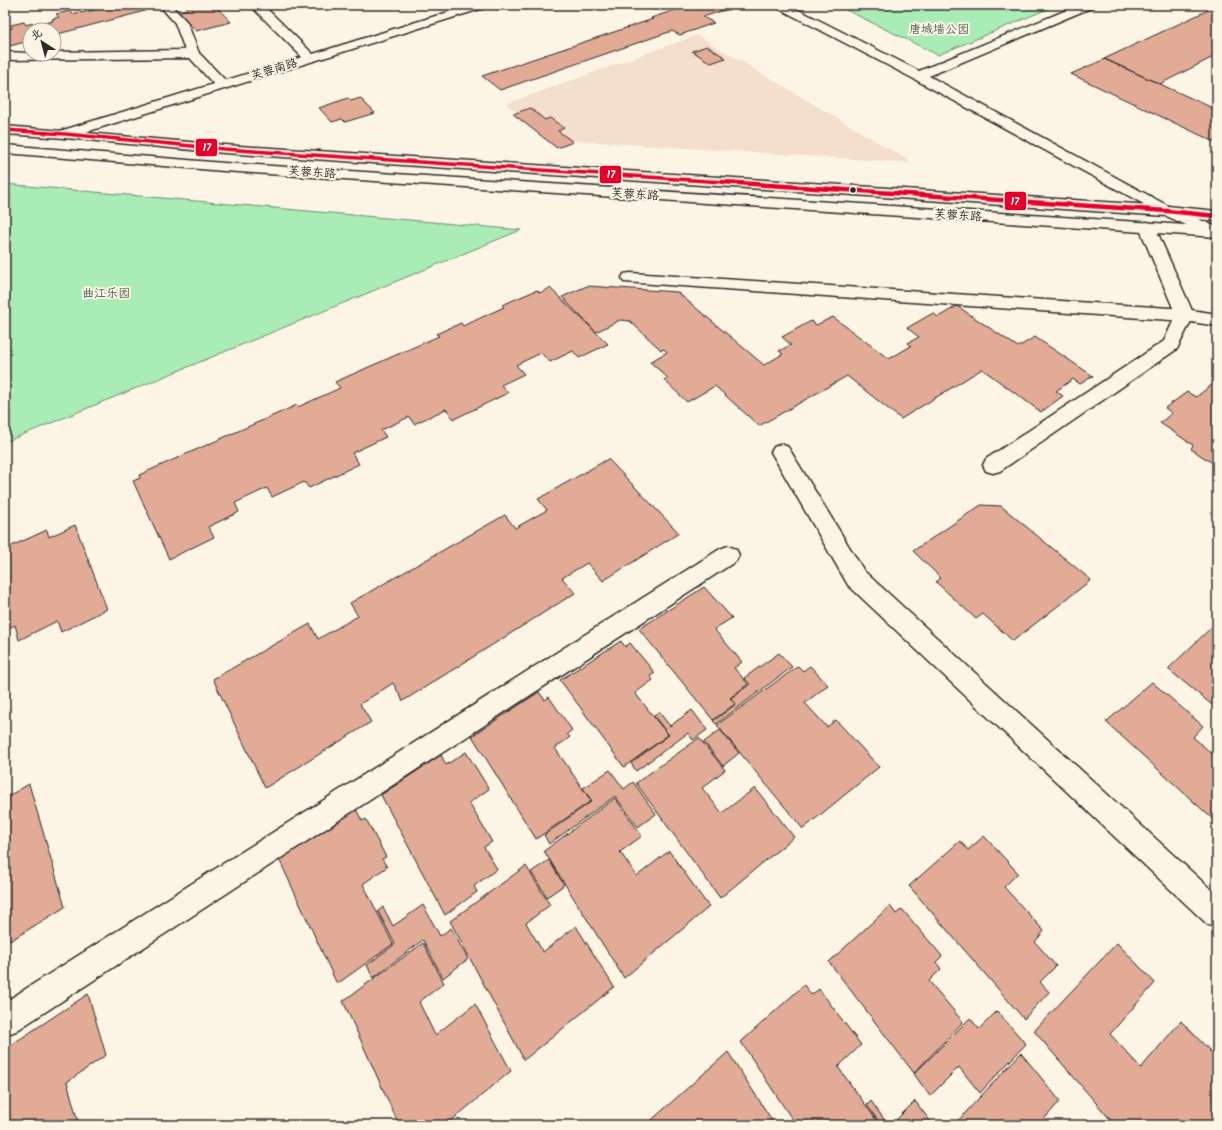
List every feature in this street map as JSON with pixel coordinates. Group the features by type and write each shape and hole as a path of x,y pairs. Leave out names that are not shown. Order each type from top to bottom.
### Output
{"street":[{"path":"165,5 181,22 193,54 222,85"},
{"path":"256,5 310,58"},
{"name":"芙蓉南路","path":"5,148 65,134 483,5"},
{"path":"780,5 919,76 1167,211 1215,232"},
{"path":"919,76 1088,5"},
{"path":"5,56 193,54"},
{"name":"芙蓉东路","path":"5,130 65,134 224,149 1167,211 1217,216"},
{"name":"芙蓉南路","path":"5,158 31,150 65,134"},
{"name":"芙蓉东路","path":"5,148 240,168 1215,232"},
{"path":"993,465 1171,345 1185,315 1147,227"},
{"path":"630,278 1185,315 1217,320"},
{"path":"781,452 856,578 1217,914"},
{"path":"5,1020 728,555"}],"shaded area":[{"path":"697,35 913,163 550,139 506,104"}],"green space":[{"name":"唐城墙公园","path":"836,5 1057,5 938,55"},
{"name":"曲江乐园","path":"5,184 521,230 5,442"}],"building":[{"path":"103,5 140,5 145,11 62,33 62,22 49,22 53,21 52,19 59,17 56,14 70,11 72,14 81,13 99,9 98,7"},
{"path":"185,5 215,5 231,22 196,31 178,12 188,9"},
{"path":"702,5 740,5 703,17 714,23 680,35 672,31 500,90 482,76 653,19 651,18 684,7 689,9"},
{"path":"1217,6 1217,55 1160,84 1104,59"},
{"path":"22,22 22,43 5,47 5,30 12,28 11,25"},
{"path":"707,46 726,58 711,63 692,51"},
{"path":"1105,59 1217,110 1217,143 1071,74"},
{"path":"348,98 351,101 360,98 375,113 345,122 342,119 332,122 319,108"},
{"path":"530,108 545,120 550,118 564,128 558,131 573,142 557,148 513,114"},
{"path":"587,286 677,292 764,365 783,354 779,351 791,345 782,337 811,321 816,325 833,317 889,359 911,346 908,343 919,337 907,328 933,313 938,317 957,306 1018,347 1035,337 1093,376 1080,384 1073,379 1056,391 1063,396 1041,412 982,369 901,419 847,376 759,426 715,386 687,402 664,380 668,378 650,362 667,352 664,349 661,350 630,321 620,320 596,332 562,297"},
{"path":"550,288 608,344 579,358 573,351 550,362 541,353 516,365 524,374 501,385 508,393 454,419 446,409 414,424 409,417 381,430 386,437 352,453 359,464 309,488 304,482 272,497 267,488 235,503 239,512 208,527 214,537 169,559 133,481 140,478 139,475 297,405 298,407 340,388 335,382 439,336 436,334 461,323 463,326 504,307 502,305 537,290 540,293"},
{"path":"1217,381 1217,466 1191,449 1193,445 1160,423 1172,413 1165,408 1187,392 1196,397"},
{"path":"608,459 679,533 603,581 587,563 562,578 575,593 403,701 393,683 360,704 371,722 265,788 213,679 310,624 318,639 358,616 350,603 505,515 515,528 547,510 538,499"},
{"path":"981,505 1001,506 1091,580 1013,641 983,614 976,619 936,582 941,578 913,551"},
{"path":"75,525 107,609 61,632 57,621 19,640 15,625 5,630 5,549 47,530 49,537"},
{"path":"704,587 732,618 714,629 742,662 734,668 748,684 730,698 735,704 713,720 639,629"},
{"path":"1217,622 1217,709 1168,669"},
{"path":"621,641 625,647 630,643 655,673 650,676 653,680 635,693 668,735 624,767 560,680"},
{"path":"779,653 792,667 716,724 713,721 736,704 731,698 750,684 744,678"},
{"path":"798,666 803,671 810,666 828,685 805,703 827,727 836,720 879,767 803,829 717,725"},
{"path":"1152,682 1203,726 1193,737 1217,758 1217,823 1106,722"},
{"path":"539,692 545,700 549,697 572,730 567,734 570,737 555,748 591,801 536,839 472,736"},
{"path":"692,710 707,730 693,740 688,733 636,771 631,763 669,735 654,716 659,712 670,726"},
{"path":"720,730 739,753 723,766 704,742"},
{"path":"699,738 725,770 702,788 722,813 755,788 794,837 720,898 636,783"},
{"path":"466,752 489,789 469,803 492,842 484,847 497,869 474,886 477,892 445,915 381,795 441,755 446,765"},
{"path":"610,770 624,789 633,782 656,814 638,827 615,796 549,844 544,835 592,801 583,788"},
{"path":"29,784 65,907 5,944 5,798"},
{"path":"615,798 642,836 620,852 637,876 669,851 709,907 624,978 544,851"},
{"path":"356,809 362,821 366,819 386,857 382,859 387,867 363,884 393,944 337,984 279,859"},
{"path":"984,836 1018,873 1004,887 1044,931 1035,942 1056,966 1040,982 1049,992 1024,1019 909,886 960,841 968,850"},
{"path":"549,860 564,885 547,897 531,872"},
{"path":"526,866 550,905 526,923 543,952 576,926 614,987 524,1060 450,921"},
{"path":"423,905 440,936 451,928 468,959 443,978 423,940 373,978 367,965 395,944 378,911 383,907 393,926"},
{"path":"890,906 896,914 902,909 942,956 936,962 941,969 929,981 963,1022 914,1073 829,962"},
{"path":"423,943 444,983 419,1002 435,1035 475,1004 511,1071 446,1125 399,1125 343,1001"},
{"path":"1117,943 1155,983 1110,1034 1141,1068 1181,1021 1217,1058 1217,1125 1115,1125 1034,1031"},
{"path":"804,985 811,995 819,989 861,1045 838,1067 880,1125 796,1125 741,1042"},
{"path":"88,994 106,1055 67,1082 79,1125 5,1125 5,1049"},
{"path":"997,1011 1026,1044 980,1093 959,1067 930,1096 914,1074 970,1018 979,1029"},
{"path":"728,1052 775,1125 646,1125"},
{"path":"1021,1053 1060,1101 1039,1125 954,1125"},
{"path":"871,1101 888,1125 881,1125 867,1105"},
{"path":"915,1101 933,1125 891,1125"}],"transit line":[{"name":"17","path":"5,130 65,134 224,149 1167,211 1217,216"}]}
